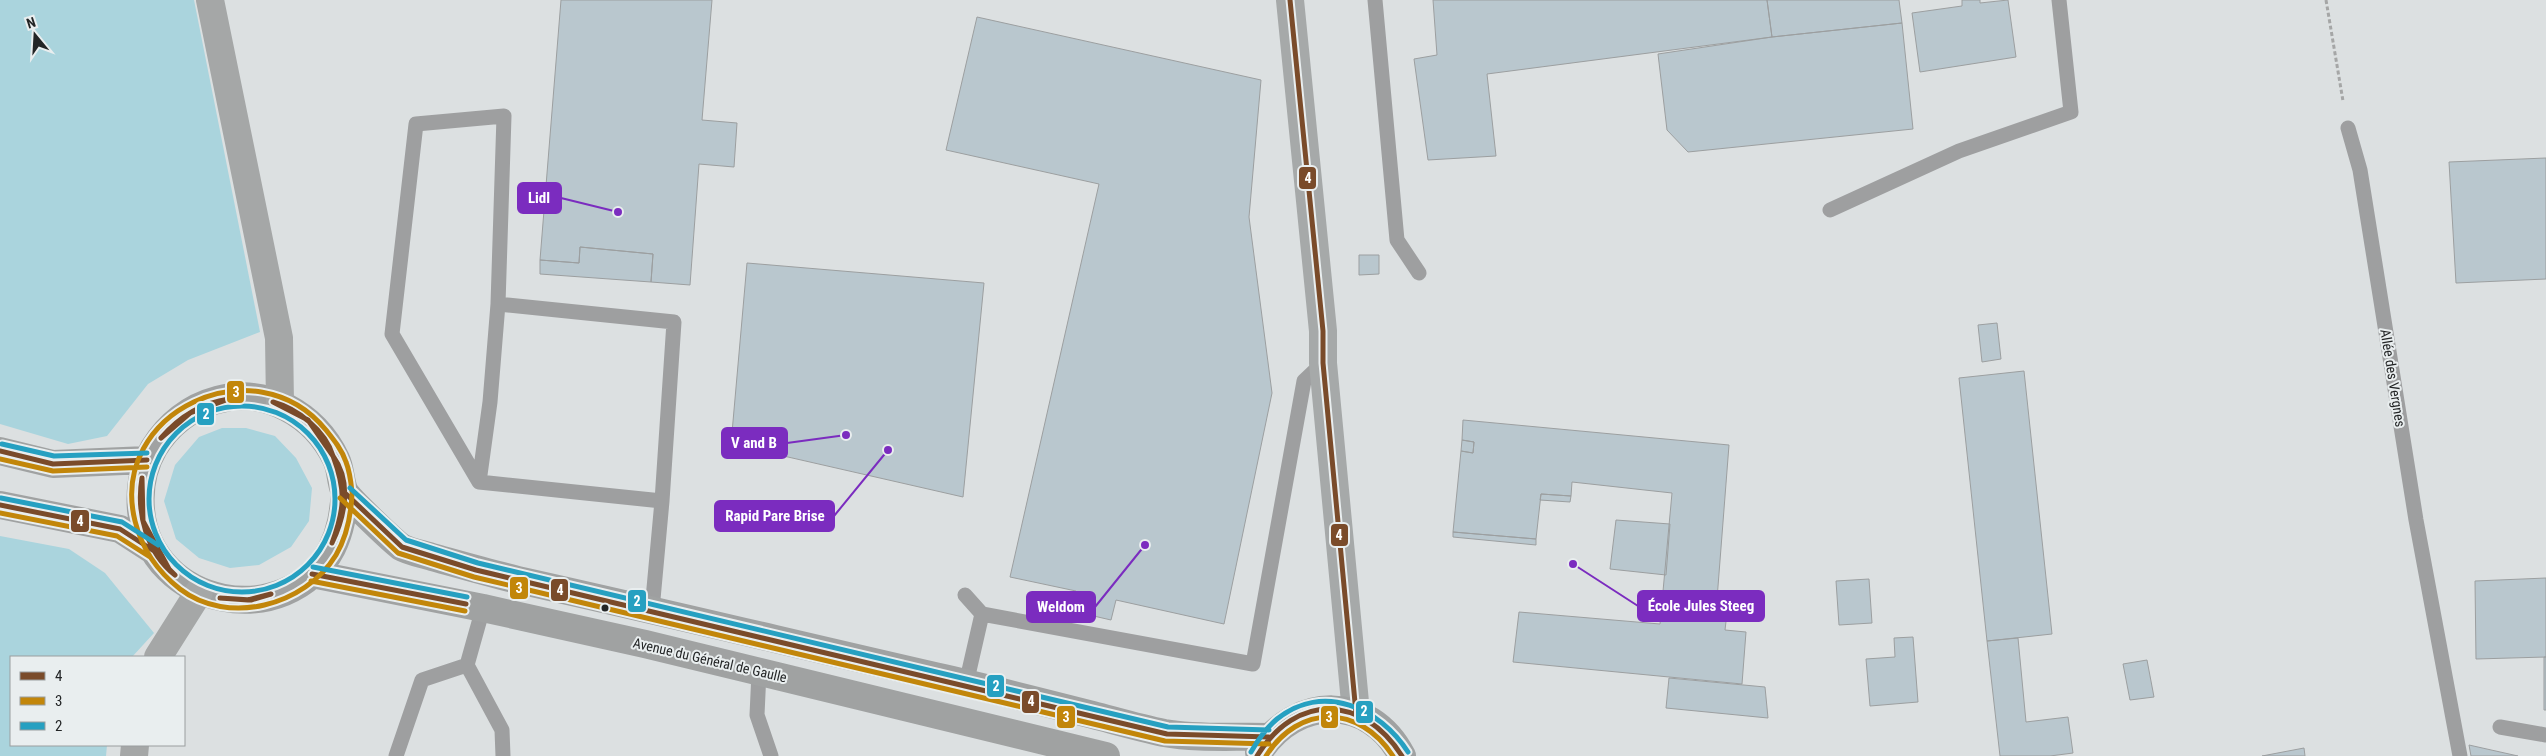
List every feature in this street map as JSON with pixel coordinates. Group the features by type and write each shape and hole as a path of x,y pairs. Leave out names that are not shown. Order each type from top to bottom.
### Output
{"highway":[{"path":"210,0 279,338 280,404"},
{"path":"159,656 199,592"}],"main road":[{"path":"249,396 280,404 306,418 326,439 339,465 345,493 342,523 331,551 312,574 287,591 258,600 228,600 199,592 173,575 154,551 142,522 140,491 147,460 163,433 188,412 217,399 249,396"},
{"path":"0,451 53,464 147,460"},
{"path":"345,493 402,547 476,570 966,684 1167,734 1263,747 1286,722 1308,712 1332,709 1356,713 1378,725 1395,742 1402,756"},
{"path":"0,505 120,529 154,551"},
{"name":"Avenue du Général de Gaulle","path":"312,574 483,608 759,672 1106,756"}],"street":[{"path":"1290,0 1323,331 1323,363 1356,713"}],"lane":[{"path":"1375,0 1397,240 1419,273"},
{"path":"1830,210 1959,151 2071,112 2059,0"},
{"path":"504,116 498,304 490,402 479,482 392,334 416,124 504,116"},
{"name":"Allée des Vergnes","path":"2348,128 2360,170 2416,520 2460,756"},
{"path":"498,304 674,322 662,501 652,610"},
{"path":"965,595 982,614 1253,664 1304,381 1323,363"},
{"path":"479,482 662,501"},
{"path":"483,608 467,664 502,730 503,756"},
{"path":"966,684 982,614"},
{"path":"396,756 422,680 467,664"},
{"path":"759,672 757,715 771,756"},
{"path":"2500,727 2546,735"}],"path":[{"path":"2326,0 2348,128"}],"shaded area":[{"path":"0,0 194,0 260,332 188,360 148,384 107,436 68,444 0,424"},
{"path":"222,428 246,428 275,436 296,458 312,488 309,521 291,547 259,565 230,568 199,558 176,539 164,501 175,465 199,437"},
{"path":"0,536 69,549 105,573 154,633 133,656 10,656 10,746 107,746 106,756 0,756"}],"building":[{"path":"561,0 712,0 702,120 737,123 734,167 699,164 690,285 651,282 653,254 580,247 579,263 540,260"},
{"path":"1433,0 1767,0 1772,37 1487,74 1496,156 1428,160 1414,59 1437,55"},
{"path":"1767,0 1899,0 1902,23 1772,37"},
{"path":"1962,0 1980,0 1980,3 2008,0 2016,57 1920,72 1912,13 1962,6"},
{"path":"977,17 1261,80 1249,217 1272,393 1224,624 1116,600 1111,620 1072,611 1076,591 1010,577 1099,184 946,150"},
{"path":"1902,23 1913,129 1688,152 1667,130 1658,54 1772,37"},
{"path":"2546,158 2546,279 2456,283 2449,162"},
{"path":"580,247 653,254 651,282 540,274 540,260 579,263"},
{"path":"1359,255 1379,255 1379,274 1359,275"},
{"path":"747,263 984,283 963,497 731,444"},
{"path":"1997,323 2001,359 1982,362 1978,325"},
{"path":"2024,371 2052,634 1987,641 1959,378"},
{"path":"1463,420 1729,445 1716,612 1727,613 1725,630 1746,632 1742,684 1513,662 1519,612 1660,624 1672,493 1572,482 1571,496 1541,494 1536,539 1453,532 1461,451 1473,453 1474,442 1462,440"},
{"path":"1462,440 1474,442 1473,453 1461,451"},
{"path":"1541,494 1571,496 1570,502 1540,500"},
{"path":"1616,520 1670,524 1666,575 1610,569"},
{"path":"1453,532 1536,539 1536,545 1453,537"},
{"path":"2546,578 2546,657 2476,659 2475,581"},
{"path":"1869,579 1872,623 1839,625 1836,581"},
{"path":"1913,637 1918,702 1870,706 1866,659 1895,657 1894,638"},
{"path":"2018,638 2026,722 2068,717 2073,753 2050,756 2000,756 1987,641"},
{"path":"2544,657 2546,657 2546,710 2544,710"},
{"path":"2147,660 2154,697 2130,700 2123,664"},
{"path":"1669,678 1765,687 1768,718 1666,708"},
{"path":"2469,745 2518,756 2471,756"},
{"path":"2304,748 2305,756 2262,756"}],"transit line":[{"name":"4","path":"1290,0 1323,331 1323,363 1356,713"},
{"name":"3","path":"352,492 344,458 338,445 326,430 296,404 262,392 227,392 194,402 165,421 143,449 133,482 135,521 142,541 158,567 180,589 199,600 220,606 242,608 264,605 286,598 305,587 322,573 336,555 343,541 351,510 352,494"},
{"name":"4","path":"161,438 191,412 209,404 229,399"},
{"name":"4","path":"161,438 190,413 229,399"},
{"name":"4","path":"273,402 301,415 317,429 333,456"},
{"name":"4","path":"273,402 308,420 333,456"},
{"name":"2","path":"242,406 260,408 277,413 294,422 308,433 319,447 328,464 333,481 335,499 333,517 328,534 319,551 308,565 294,576 277,585 260,590 242,592 224,590 207,585 190,576 176,565 165,551 156,534 151,517 149,499 151,481 156,464 165,447 176,433 190,422 207,413 224,408 242,406"},
{"name":"2","path":"2,444 54,456 147,453"},
{"name":"4","path":"0,451 53,464 147,460"},
{"name":"4","path":"332,543 339,520 342,500 340,479 333,456"},
{"name":"4","path":"332,543 337,533 344,499 343,477 333,456"},
{"name":"3","path":"0,459 53,471 147,467"},
{"name":"4","path":"142,478 143,521 169,569 175,575"},
{"name":"4","path":"142,478 141,505 146,531 157,555 175,575"},
{"name":"2","path":"350,488 406,540 478,563 1168,727 1269,730"},
{"name":"4","path":"345,493 402,547 476,570 1167,734 1269,737"},
{"name":"2","path":"1,498 122,522 158,545"},
{"name":"3","path":"340,498 398,553 474,577 1165,741 1269,744"},
{"name":"4","path":"0,505 120,529 154,551"},
{"name":"3","path":"0,513 117,536 150,557"},
{"name":"2","path":"313,567 467,597"},
{"name":"4","path":"312,574 466,604"},
{"name":"3","path":"311,581 465,611"},
{"name":"4","path":"220,598 248,600 271,594"},
{"name":"4","path":"220,598 251,600 271,594"},
{"name":"2","path":"1251,752 1262,734 1277,719 1295,708 1313,702 1349,705 1366,712 1396,736 1408,752"},
{"name":"4","path":"1257,756 1273,735 1290,721 1309,712 1329,709 1349,712 1368,721 1386,736 1402,756"},
{"name":"3","path":"1266,756 1280,739 1295,727 1312,719 1329,717 1347,719 1363,727 1379,739 1393,756"}],"place":[{"name":"Lidl","path":"618,212"},
{"name":"V and B","path":"846,435"},
{"name":"Rapid Pare Brise","path":"888,450"},
{"name":"Weldom","path":"1145,545"},
{"name":"École Jules Steeg","path":"1573,564"}]}
